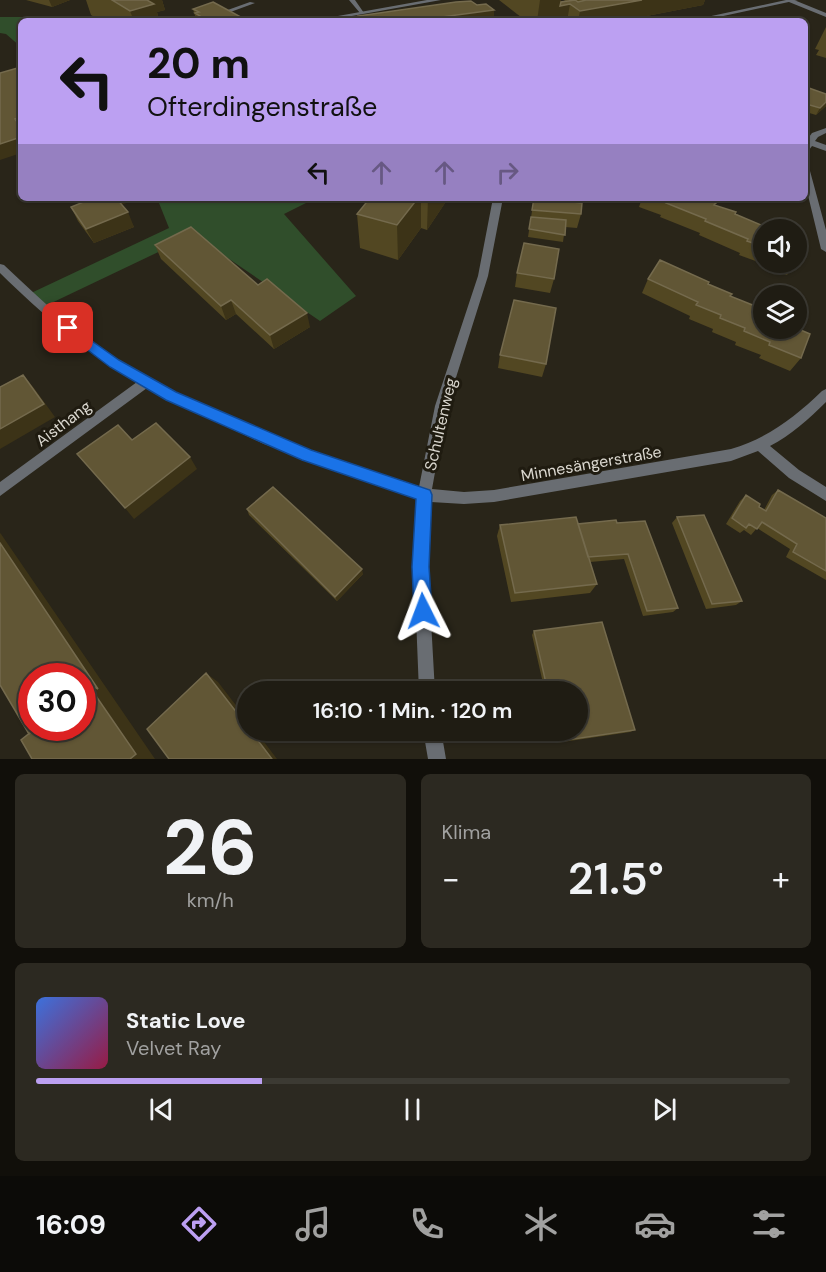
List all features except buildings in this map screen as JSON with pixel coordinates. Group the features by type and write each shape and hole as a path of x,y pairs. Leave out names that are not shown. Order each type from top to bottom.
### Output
{"street":[{"path":"352,0 362,12"},
{"path":"329,18 438,0"},
{"path":"706,18 793,0 826,15"},
{"path":"209,18 252,3"},
{"path":"808,144 815,135 826,130"},
{"path":"808,145 826,148"},
{"path":"808,179 826,249"},
{"name":"Schultenweg","path":"426,681 421,567 424,495 441,406 483,276 497,201"},
{"name":"Minnesängerstraße","path":"0,267 36,302 85,342 145,383 269,440 424,495 464,498 494,496 731,455 761,446 806,414 826,394"},
{"name":"Aisthang","path":"0,490 145,383"},
{"path":"761,446 794,474 826,495"},
{"path":"434,741 437,759"}],"green space":[{"path":"0,17 44,18 18,18 18,44 6,34 0,33"},
{"path":"158,201 310,201 284,214 356,296 320,321 194,235 43,307 29,294 169,228"}],"route":[{"path":"68,328 115,364 171,396 307,455 424,495 421,567 423,611"}]}
